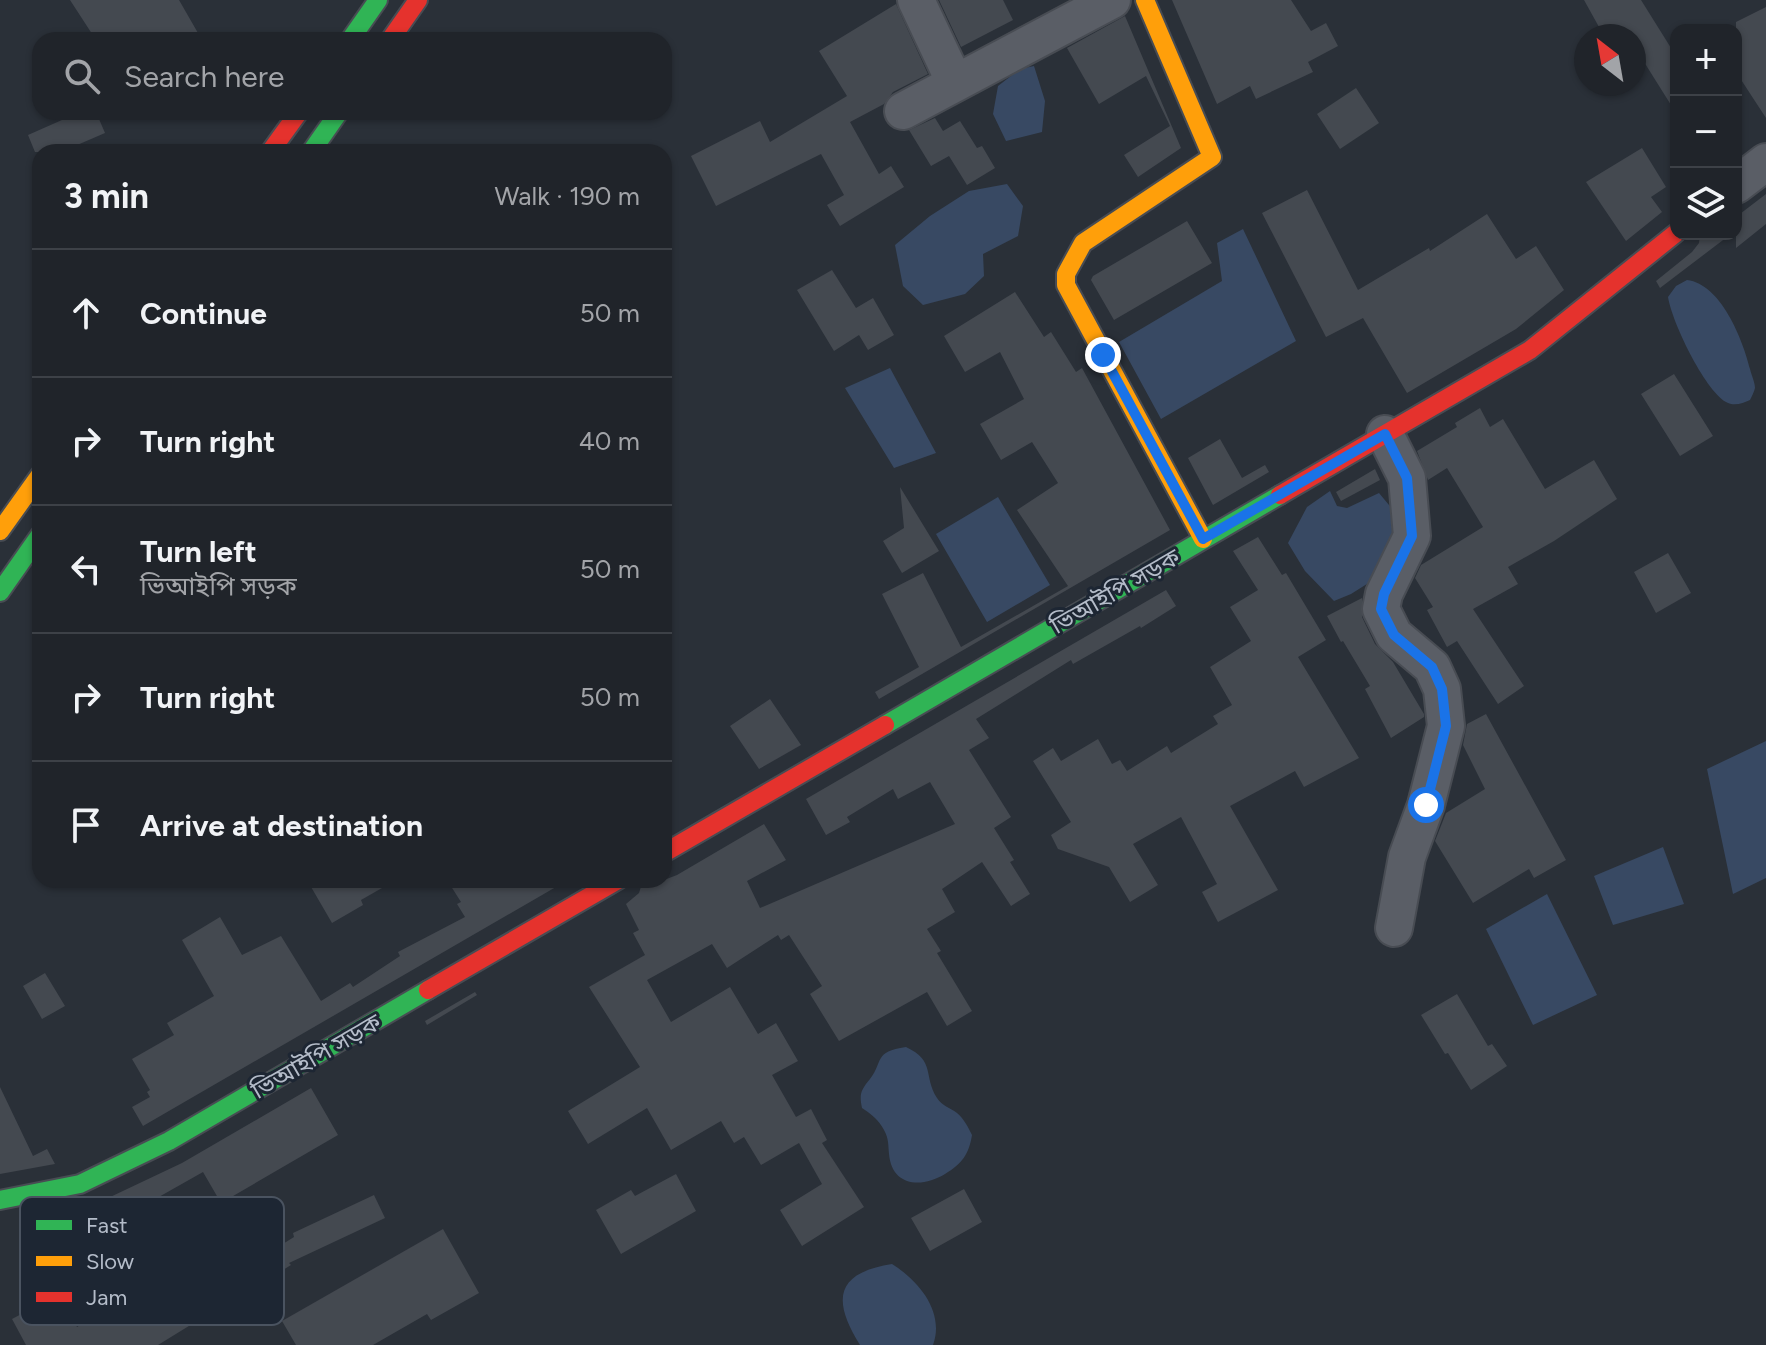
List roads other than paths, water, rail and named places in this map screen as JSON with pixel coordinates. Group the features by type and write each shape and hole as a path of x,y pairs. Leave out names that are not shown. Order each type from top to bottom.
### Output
{"street":[{"path":"356,32 378,0"},
{"path":"396,32 418,0"},
{"path":"916,0 955,83"},
{"path":"903,111 1112,0"},
{"path":"1145,0 1212,157 1083,243 1066,274 1066,285 1203,539"},
{"path":"276,144 293,120"},
{"path":"317,144 333,120"},
{"path":"1742,180 1766,162"},
{"name":"ভিআইপি সড়ক","path":"672,848 1530,350 1670,238"},
{"path":"1385,434 1407,478 1412,536 1384,594 1381,609 1394,635 1432,667 1442,689 1446,726 1426,805 1407,857 1394,928"},
{"path":"0,531 32,486"},
{"path":"0,592 32,546"},
{"name":"ভিআইপি সড়ক","path":"0,1200 80,1184 169,1141 604,888"}],"water":[{"path":"1034,66 1045,101 1042,132 1006,141 993,114 998,86 1020,69"},
{"path":"1007,184 1023,206 1018,236 983,254 984,276 965,294 923,305 903,286 895,245 930,216 969,191"},
{"path":"1243,229 1296,341 1161,419 1119,342 1222,281 1217,243"},
{"path":"1687,280 1710,292 1729,315 1742,343 1754,383 1750,400 1735,404 1726,402 1708,384 1690,354 1668,297 1676,286"},
{"path":"890,368 936,453 894,468 845,388"},
{"path":"1330,491 1337,506 1347,508 1379,493 1394,511 1395,545 1378,577 1334,601 1305,571 1288,543 1307,507"},
{"path":"998,497 1050,585 987,622 936,534"},
{"path":"1766,741 1766,878 1733,894 1707,769"},
{"path":"1663,847 1684,904 1613,925 1594,876"},
{"path":"1547,894 1597,995 1533,1025 1486,929"},
{"path":"906,1047 922,1058 937,1098 959,1115 972,1135 967,1153 956,1166 936,1179 918,1183 902,1179 896,1173 891,1165 886,1133 877,1120 862,1108 861,1099 863,1089 881,1058 888,1052"},
{"path":"892,1264 911,1279 927,1298 935,1321 933,1345 860,1345 851,1329 843,1302 849,1282 873,1268"}]}
